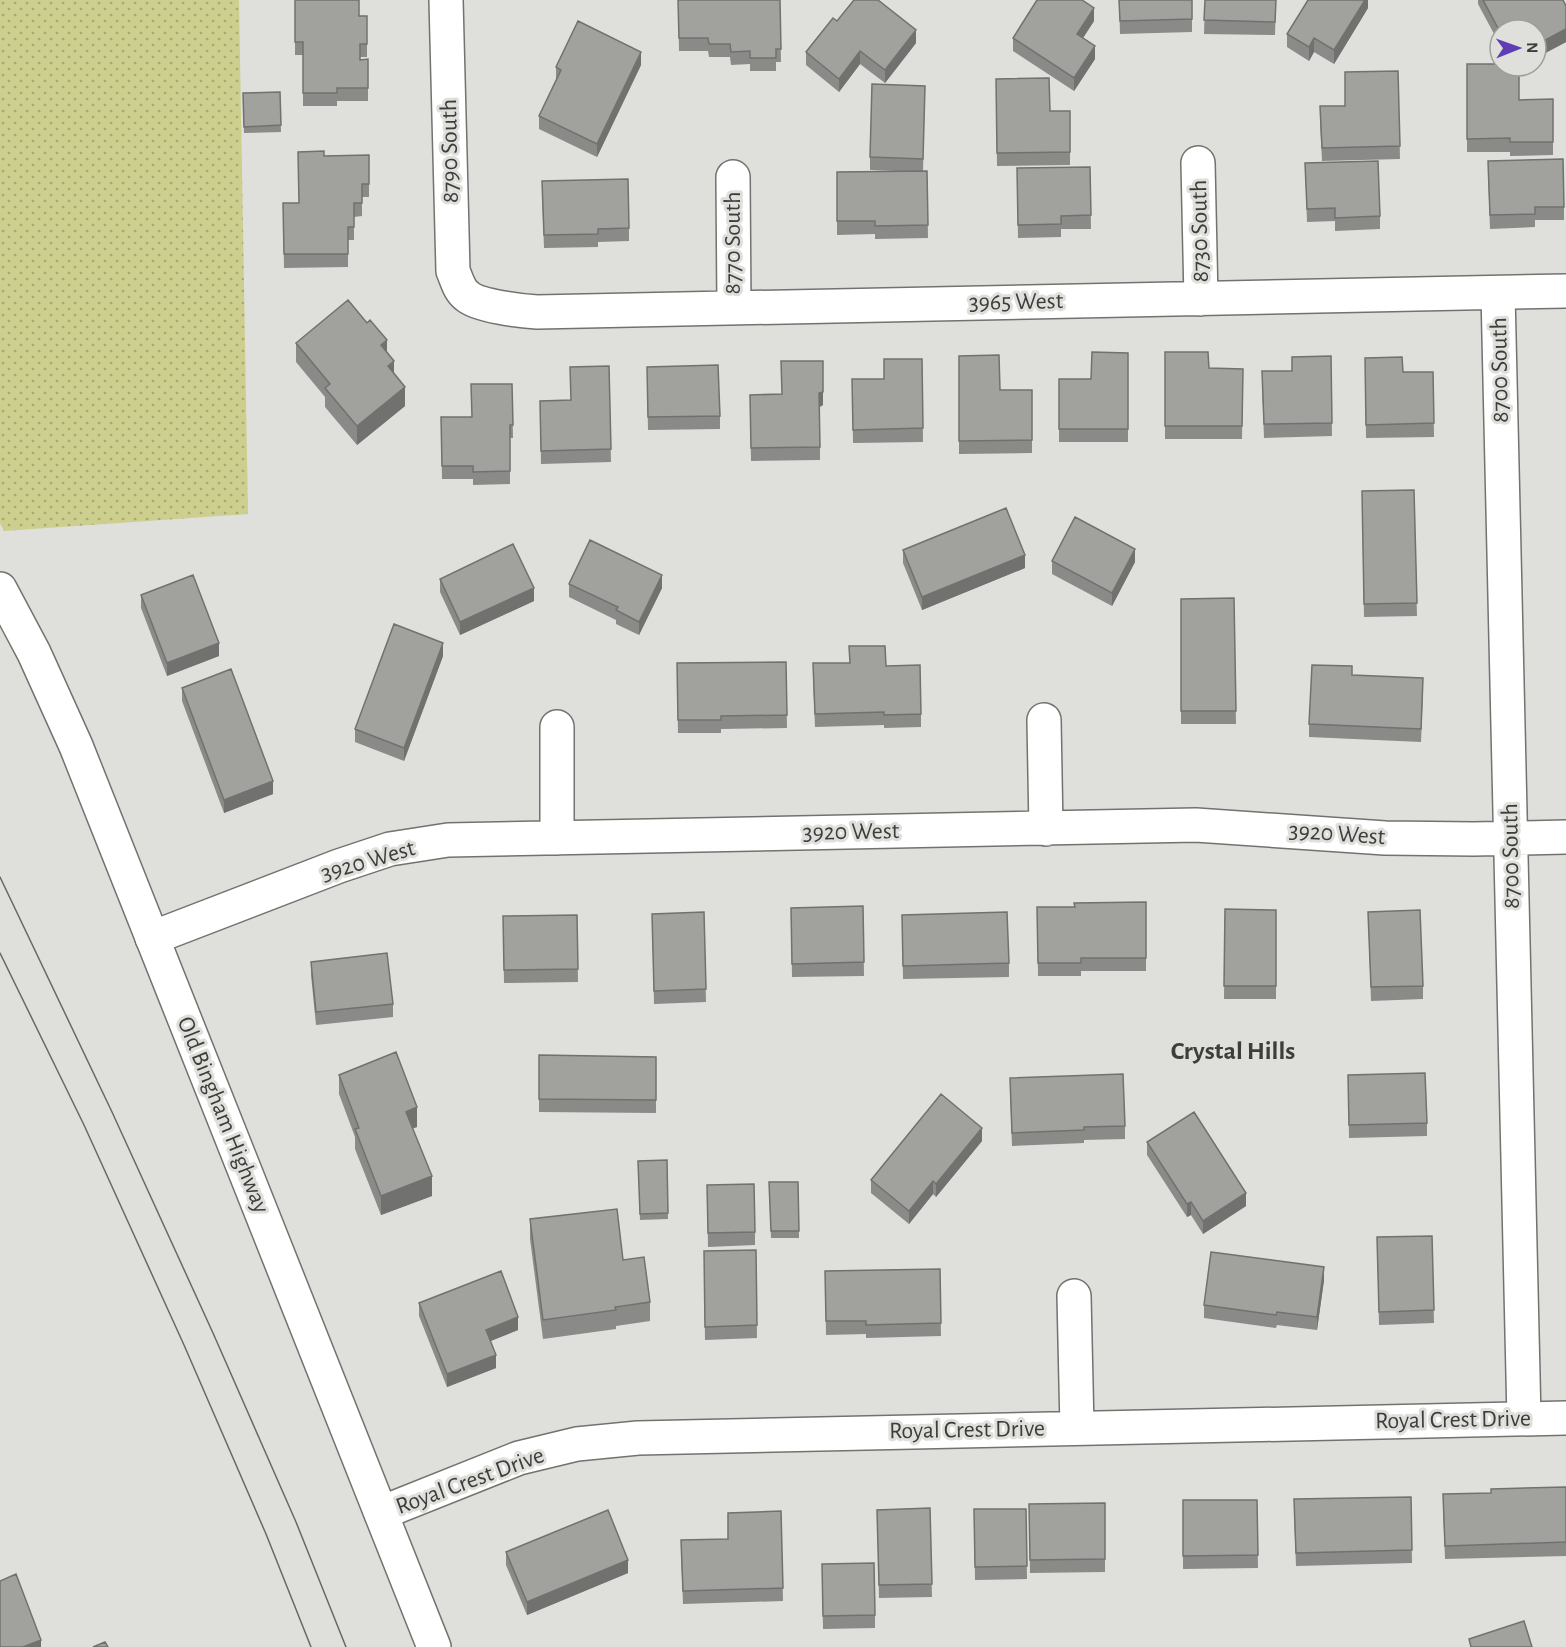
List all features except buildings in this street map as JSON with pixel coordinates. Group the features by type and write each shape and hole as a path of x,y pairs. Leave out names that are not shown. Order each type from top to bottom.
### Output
{"street":[{"name":"8790 South","path":"446,0 453,271 459,286 468,298"},
{"name":"8730 South","path":"1198,162 1201,299"},
{"name":"8770 South","path":"733,177 734,308"},
{"name":"3965 West","path":"468,298 500,308 537,312 1566,291"},
{"name":"8700 South","path":"1498,293 1524,1419"},
{"name":"Old Bingham Highway","path":"0,589 49,684 434,1647"},
{"path":"1044,720 1046,829"},
{"path":"557,727 557,838"},
{"name":"3920 West","path":"152,938 339,866 390,849 448,840 1196,825 1384,838 1566,837"},
{"path":"1074,1296 1077,1428"},
{"name":"Royal Crest Drive","path":"381,1513 519,1458 577,1444 638,1438 1566,1418"}],"green space":[{"path":"0,0 239,0 248,514 4,531 0,523"}],"tram line":[{"path":"0,877 112,1112 213,1333 296,1522 346,1647"},
{"path":"0,953 84,1125 184,1345 266,1534 311,1647"}],"district":[{"name":"Crystal Hills","path":"1233,1051"}]}
